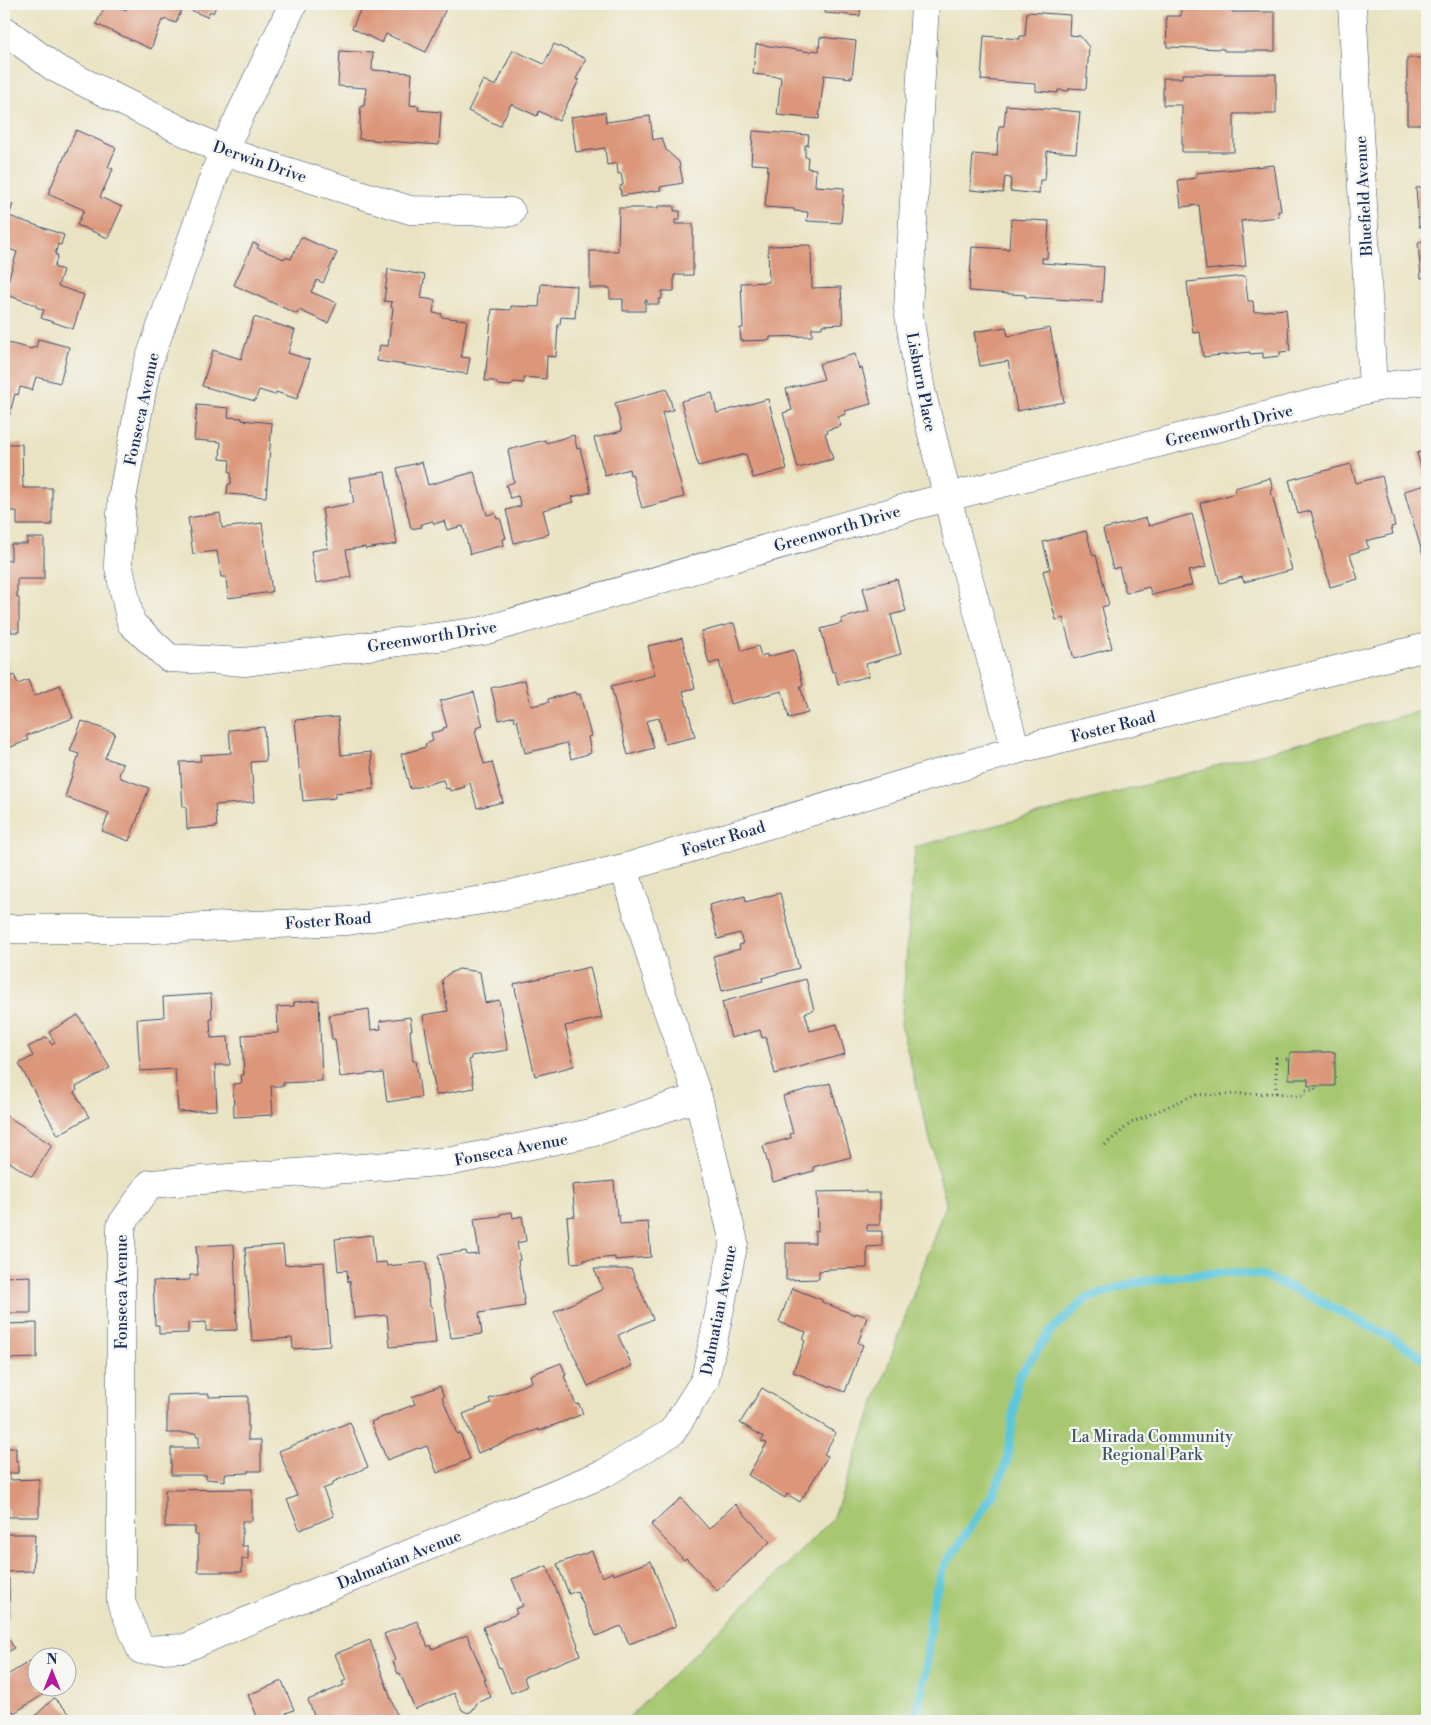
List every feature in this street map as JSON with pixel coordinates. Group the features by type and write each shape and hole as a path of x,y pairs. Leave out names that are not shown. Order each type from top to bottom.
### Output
{"street":[{"name":"Fonseca Avenue","path":"245,662 169,658 131,623 118,563 122,499 146,369 222,151 293,4"},
{"name":"Lisburn Place","path":"924,4 908,309 920,390 957,536 1016,750"},
{"name":"Bluefield Avenue","path":"1352,4 1373,388"},
{"name":"Derwin Drive","path":"4,30 56,68 222,151 410,210 512,212"},
{"name":"Greenworth Drive","path":"245,662 483,631 948,497 1373,388 1427,380"},
{"name":"Foster Road","path":"4,929 155,929 348,921 489,899 624,868 1016,750 1427,648"},
{"name":"Dalmatian Avenue","path":"266,1613 605,1473 672,1432 705,1380 734,1242 698,1098 663,998 624,868"},
{"name":"Fonseca Avenue","path":"266,1613 185,1648 141,1650 122,1602 122,1225 150,1184 453,1161 591,1133 698,1098"}],"path":[{"path":"1276,1093 1276,1058 1290,1059"},
{"path":"1105,1145 1131,1123 1194,1095 1276,1093 1304,1096 1305,1090 1315,1090 1315,1086"}],"green space":[{"name":"La Mirada Community Regional Park","path":"1427,709 1427,1721 625,1721 833,1519 946,1203 901,1025 915,847"}],"building":[{"path":"106,4 126,10 129,4 217,4 213,13 210,11 207,17 183,7 176,23 165,19 164,21 162,20 151,49 96,24"},
{"path":"363,4 381,4 392,9 394,4 448,4 426,52 386,34 382,43 352,28"},
{"path":"826,4 861,4 860,16 825,13"},
{"path":"1181,4 1232,4 1232,12 1275,12 1275,51 1224,51 1224,49 1167,47 1166,16 1181,16"},
{"path":"1027,12 1070,15 1069,35 1080,36 1089,47 1086,89 1069,88 1069,91 1058,90 1058,93 1036,91 1036,84 981,80 984,36 1020,39 1020,36 1025,36"},
{"path":"820,37 856,41 852,78 824,75 819,119 777,115 781,77 753,74 756,44 811,52 811,50 819,51"},
{"path":"554,44 586,59 576,79 579,80 559,121 539,111 537,116 511,104 500,126 468,111 483,80 496,86 513,50 544,64"},
{"path":"340,51 373,53 372,70 412,73 410,105 419,106 418,110 441,112 439,145 359,139 361,106 364,106 366,88 338,86"},
{"path":"1407,58 1427,58 1427,124 1407,124"},
{"path":"1182,74 1276,74 1276,114 1234,114 1234,152 1182,152 1182,105 1163,105 1163,78 1182,78"},
{"path":"1006,105 1080,112 1076,153 1047,151 1045,180 1040,180 1039,194 1010,191 1011,178 1005,177 1003,193 970,190 973,154 997,156 999,126 1004,126"},
{"path":"605,112 606,122 650,116 653,140 662,138 666,150 679,162 683,183 660,187 661,190 621,196 620,186 623,185 621,173 618,174 617,163 607,165 605,148 576,152 571,117"},
{"path":"76,130 116,148 108,167 113,169 100,197 122,207 108,238 77,225 84,210 48,194"},
{"path":"753,131 809,135 808,145 805,145 805,157 808,157 807,168 816,169 815,186 844,188 841,223 807,221 808,212 765,207 768,165 751,164"},
{"path":"1274,165 1281,211 1278,211 1279,217 1241,221 1246,266 1206,270 1199,205 1181,207 1178,180 1196,178 1196,173"},
{"path":"1427,187 1427,226 1419,227 1416,188"},
{"path":"4,201 13,204 9,216 64,235 61,245 58,244 55,255 58,255 54,267 63,270 58,286 84,295 73,329 41,318 44,310 36,307 36,305 4,294 17,252 4,247"},
{"path":"658,206 674,206 674,211 680,211 680,220 675,220 675,224 693,224 693,275 674,275 674,291 662,291 662,299 659,299 659,304 647,304 647,300 645,300 645,311 623,311 623,299 610,299 610,288 590,288 590,251 618,251 619,208 658,208"},
{"path":"1011,219 1049,221 1047,258 1042,258 1042,263 1104,267 1102,302 969,291 972,247 1009,249"},
{"path":"301,237 337,253 323,283 317,280 311,292 337,303 328,323 299,310 297,314 234,285 253,243 259,245 257,248 284,259 285,257 291,259"},
{"path":"1427,241 1427,277 1421,278 1418,242"},
{"path":"811,245 812,288 841,287 843,324 822,325 822,328 812,328 812,336 770,337 770,340 741,341 740,328 743,328 741,283 769,282 768,246"},
{"path":"388,269 425,275 421,298 435,300 433,313 442,314 441,317 467,320 461,357 470,358 467,374 377,361 380,345 388,346 393,308 391,307 392,302 384,301"},
{"path":"1245,276 1248,301 1253,301 1254,312 1286,309 1290,351 1280,352 1280,356 1263,358 1263,353 1250,354 1250,352 1203,357 1200,332 1193,333 1187,282"},
{"path":"541,284 577,286 575,318 561,317 560,324 558,324 556,357 547,356 546,379 524,377 524,383 514,382 510,386 498,385 495,381 485,381 492,309 511,310 511,306 539,307"},
{"path":"254,317 295,330 288,353 310,360 297,399 276,392 275,395 259,390 255,401 202,386 213,350 241,359"},
{"path":"1006,327 1008,336 1050,328 1064,402 1017,411 1008,361 980,366 974,332"},
{"path":"38,339 69,347 60,383 36,377 32,390 20,387 18,395 15,394 8,420 4,418 4,342 32,349 33,347 36,348"},
{"path":"855,354 859,369 862,368 871,404 845,411 846,414 838,417 841,426 827,430 828,432 825,433 833,459 798,468 783,413 792,410 786,389 824,379 819,364"},
{"path":"667,389 673,410 662,413 684,497 642,508 629,469 605,476 594,438 622,431 615,403"},
{"path":"712,393 717,413 768,399 787,469 753,478 746,454 698,466 681,401"},
{"path":"197,405 229,408 228,417 272,423 266,497 227,494 228,484 231,484 230,460 220,459 221,442 194,440"},
{"path":"574,435 577,449 580,448 591,492 572,497 574,502 543,510 549,534 514,543 506,510 521,506 518,496 510,498 506,485 514,482 508,450 545,440 546,443"},
{"path":"4,444 22,444 23,488 52,488 52,525 17,525 17,511 4,511"},
{"path":"1427,450 1427,562 1425,562 1404,491 1426,485 1417,453"},
{"path":"422,462 428,485 474,472 487,515 495,513 497,519 500,518 506,538 503,539 504,545 470,554 463,526 447,530 444,521 434,524 433,521 421,524 422,527 411,529 397,468"},
{"path":"1351,464 1356,483 1382,476 1395,526 1391,527 1393,534 1366,541 1369,548 1350,554 1358,579 1330,587 1311,511 1298,514 1289,480"},
{"path":"385,472 397,544 346,550 351,577 316,583 311,551 328,548 322,509 354,503 349,478"},
{"path":"1270,478 1273,490 1271,491 1292,570 1244,582 1242,577 1220,583 1200,503 1236,493 1235,488"},
{"path":"220,513 222,528 262,523 272,592 228,598 226,577 221,577 217,551 193,554 188,518"},
{"path":"1192,514 1206,567 1188,571 1192,585 1152,595 1149,587 1126,593 1119,567 1113,569 1103,529 1146,518 1149,526"},
{"path":"1086,531 1093,556 1096,555 1109,605 1102,607 1112,648 1074,659 1063,618 1056,620 1043,571 1050,569 1043,542"},
{"path":"27,538 44,538 44,579 17,579 19,632 11,632 11,629 4,629 4,561 11,560 11,544 27,544"},
{"path":"897,579 906,611 891,615 901,654 866,664 869,676 838,684 835,672 832,672 821,629 842,623 841,619 869,611 863,588"},
{"path":"734,623 742,651 758,646 761,656 767,654 767,657 794,650 803,685 800,686 808,713 789,718 782,691 730,704 719,661 709,664 701,632"},
{"path":"682,638 695,688 683,691 695,737 665,744 659,718 646,721 654,748 628,755 611,686 655,675 648,646"},
{"path":"4,651 11,677 14,675 18,684 28,680 34,696 60,685 73,718 26,736 28,740 4,750"},
{"path":"525,680 531,706 549,702 548,699 575,692 576,695 580,694 591,736 588,737 591,753 571,759 567,743 525,753 517,720 515,721 514,716 499,720 491,688"},
{"path":"474,692 483,726 476,728 477,730 475,731 484,764 492,762 503,802 477,808 470,783 464,785 465,787 450,791 449,788 446,789 443,780 410,789 401,754 426,747 425,744 433,741 431,733 447,727 440,701"},
{"path":"338,717 341,755 371,752 374,789 335,793 335,798 303,801 295,720"},
{"path":"82,721 115,733 105,758 123,764 119,775 121,778 149,788 129,841 102,831 109,813 65,797 79,754 70,751"},
{"path":"264,727 266,761 251,762 254,802 215,805 217,827 187,829 186,807 183,807 180,762 201,761 200,755 231,753 229,730"},
{"path":"780,893 799,968 762,978 763,981 722,991 713,956 740,949 739,945 743,944 740,933 718,939 709,905 745,896 746,902"},
{"path":"590,967 602,1018 565,1026 574,1066 535,1076 514,984"},
{"path":"459,969 480,972 485,1003 499,1000 508,1050 471,1056 472,1059 469,1060 474,1088 436,1095 423,1015 448,1011 442,980 448,974"},
{"path":"806,979 814,1010 805,1013 810,1031 837,1024 845,1054 775,1074 766,1037 762,1038 760,1030 731,1038 722,1002"},
{"path":"211,994 211,1038 228,1037 230,1065 215,1065 217,1110 178,1112 175,1069 140,1071 137,1019 164,1017 163,997"},
{"path":"319,1000 322,1081 283,1083 284,1086 271,1086 273,1115 234,1117 233,1084 242,1083 241,1075 244,1075 242,1035 278,1033 277,1007 294,1006 294,1002"},
{"path":"369,1009 371,1030 381,1029 380,1021 410,1017 413,1061 416,1061 421,1097 387,1102 383,1073 340,1077 335,1039 332,1039 329,1015"},
{"path":"78,1015 110,1068 76,1087 77,1090 74,1092 89,1117 58,1135 19,1064 33,1056 28,1047 47,1037 52,1045 55,1043 49,1032"},
{"path":"1290,1052 1335,1052 1335,1086 1308,1086 1308,1079 1289,1079"},
{"path":"830,1083 851,1157 813,1167 814,1171 773,1182 763,1146 791,1138 790,1134 793,1133 783,1096"},
{"path":"4,1114 52,1145 32,1177 8,1161 4,1168"},
{"path":"614,1181 617,1215 619,1215 620,1224 648,1222 651,1257 615,1260 615,1257 571,1263 567,1217 575,1216 572,1185"},
{"path":"866,1191 866,1193 880,1193 880,1225 867,1225 867,1231 882,1231 882,1246 867,1247 867,1268 829,1269 819,1271 819,1279 786,1280 786,1243 815,1243 815,1231 818,1231 817,1192"},
{"path":"512,1212 513,1218 522,1216 526,1241 517,1243 525,1306 479,1313 482,1334 451,1338 438,1255 466,1251 467,1255 479,1254 474,1219 500,1216 500,1214"},
{"path":"372,1235 375,1263 386,1262 387,1266 426,1262 436,1343 390,1347 387,1315 354,1318 350,1281 348,1282 347,1270 338,1271 335,1239"},
{"path":"234,1244 237,1330 206,1331 206,1322 188,1323 188,1333 159,1334 159,1325 155,1325 153,1281 190,1280 190,1275 198,1275 196,1246"},
{"path":"283,1245 285,1265 324,1262 330,1346 293,1349 292,1338 252,1341 245,1248"},
{"path":"594,1269 631,1269 653,1319 618,1335 632,1366 588,1386 554,1312 603,1289"},
{"path":"31,1276 31,1313 4,1313 4,1277"},
{"path":"792,1288 855,1315 856,1313 867,1317 858,1343 863,1345 845,1392 793,1372 805,1341 803,1340 806,1332 779,1322"},
{"path":"37,1323 37,1358 8,1359 7,1402 4,1402 4,1324"},
{"path":"561,1363 566,1375 564,1376 576,1405 579,1404 583,1414 478,1453 463,1414 491,1403 489,1399 532,1382 530,1375"},
{"path":"440,1386 444,1397 442,1397 457,1434 460,1433 470,1459 437,1473 427,1446 387,1460 371,1422 415,1404 412,1397"},
{"path":"762,1388 836,1433 824,1454 828,1456 800,1502 787,1494 785,1498 748,1475 767,1443 761,1441 764,1437 740,1423"},
{"path":"209,1394 209,1397 248,1396 248,1440 261,1440 261,1471 225,1474 225,1481 206,1479 206,1475 171,1475 171,1448 199,1448 199,1436 196,1436 196,1433 167,1433 167,1395"},
{"path":"350,1422 368,1467 333,1482 333,1485 323,1489 334,1516 300,1530 287,1500 297,1496 279,1451"},
{"path":"4,1429 7,1429 7,1448 16,1448 16,1461 18,1461 18,1473 10,1473 10,1480 39,1479 39,1517 8,1517 8,1508 4,1508"},
{"path":"252,1489 252,1521 242,1521 242,1546 248,1546 248,1559 242,1559 242,1572 198,1572 198,1535 195,1535 195,1527 165,1527 165,1490"},
{"path":"681,1498 709,1529 735,1504 770,1542 717,1591 651,1525"},
{"path":"4,1534 35,1534 33,1571 4,1572"},
{"path":"592,1551 602,1577 613,1572 614,1575 651,1561 676,1626 629,1644 621,1626 596,1636 577,1591 569,1594 557,1564"},
{"path":"547,1566 578,1645 580,1655 524,1677 527,1687 511,1693 483,1627 517,1614 515,1609 523,1606 512,1579"},
{"path":"9,1578 9,1617 4,1617 4,1579"},
{"path":"417,1621 428,1647 431,1645 432,1649 467,1635 491,1697 477,1703 472,1711 468,1713 462,1710 454,1693 415,1709 400,1673 398,1674 393,1661 395,1660 384,1634"},
{"path":"4,1631 14,1648 4,1655"},
{"path":"370,1640 397,1716 384,1721 316,1721 308,1700 344,1685 342,1682 346,1680 335,1654"},
{"path":"28,1662 28,1698 38,1698 4,1717 4,1672 6,1676"},
{"path":"282,1681 294,1710 286,1713 289,1721 259,1721 248,1695"},
{"path":"54,1698 77,1721 30,1721"}],"waterway":[{"path":"915,1721 926,1670 932,1605 943,1568 993,1494 1007,1462 1018,1378 1049,1333 1086,1299 1132,1283 1190,1275 1227,1272 1261,1275 1312,1297 1392,1338 1427,1360"}]}
